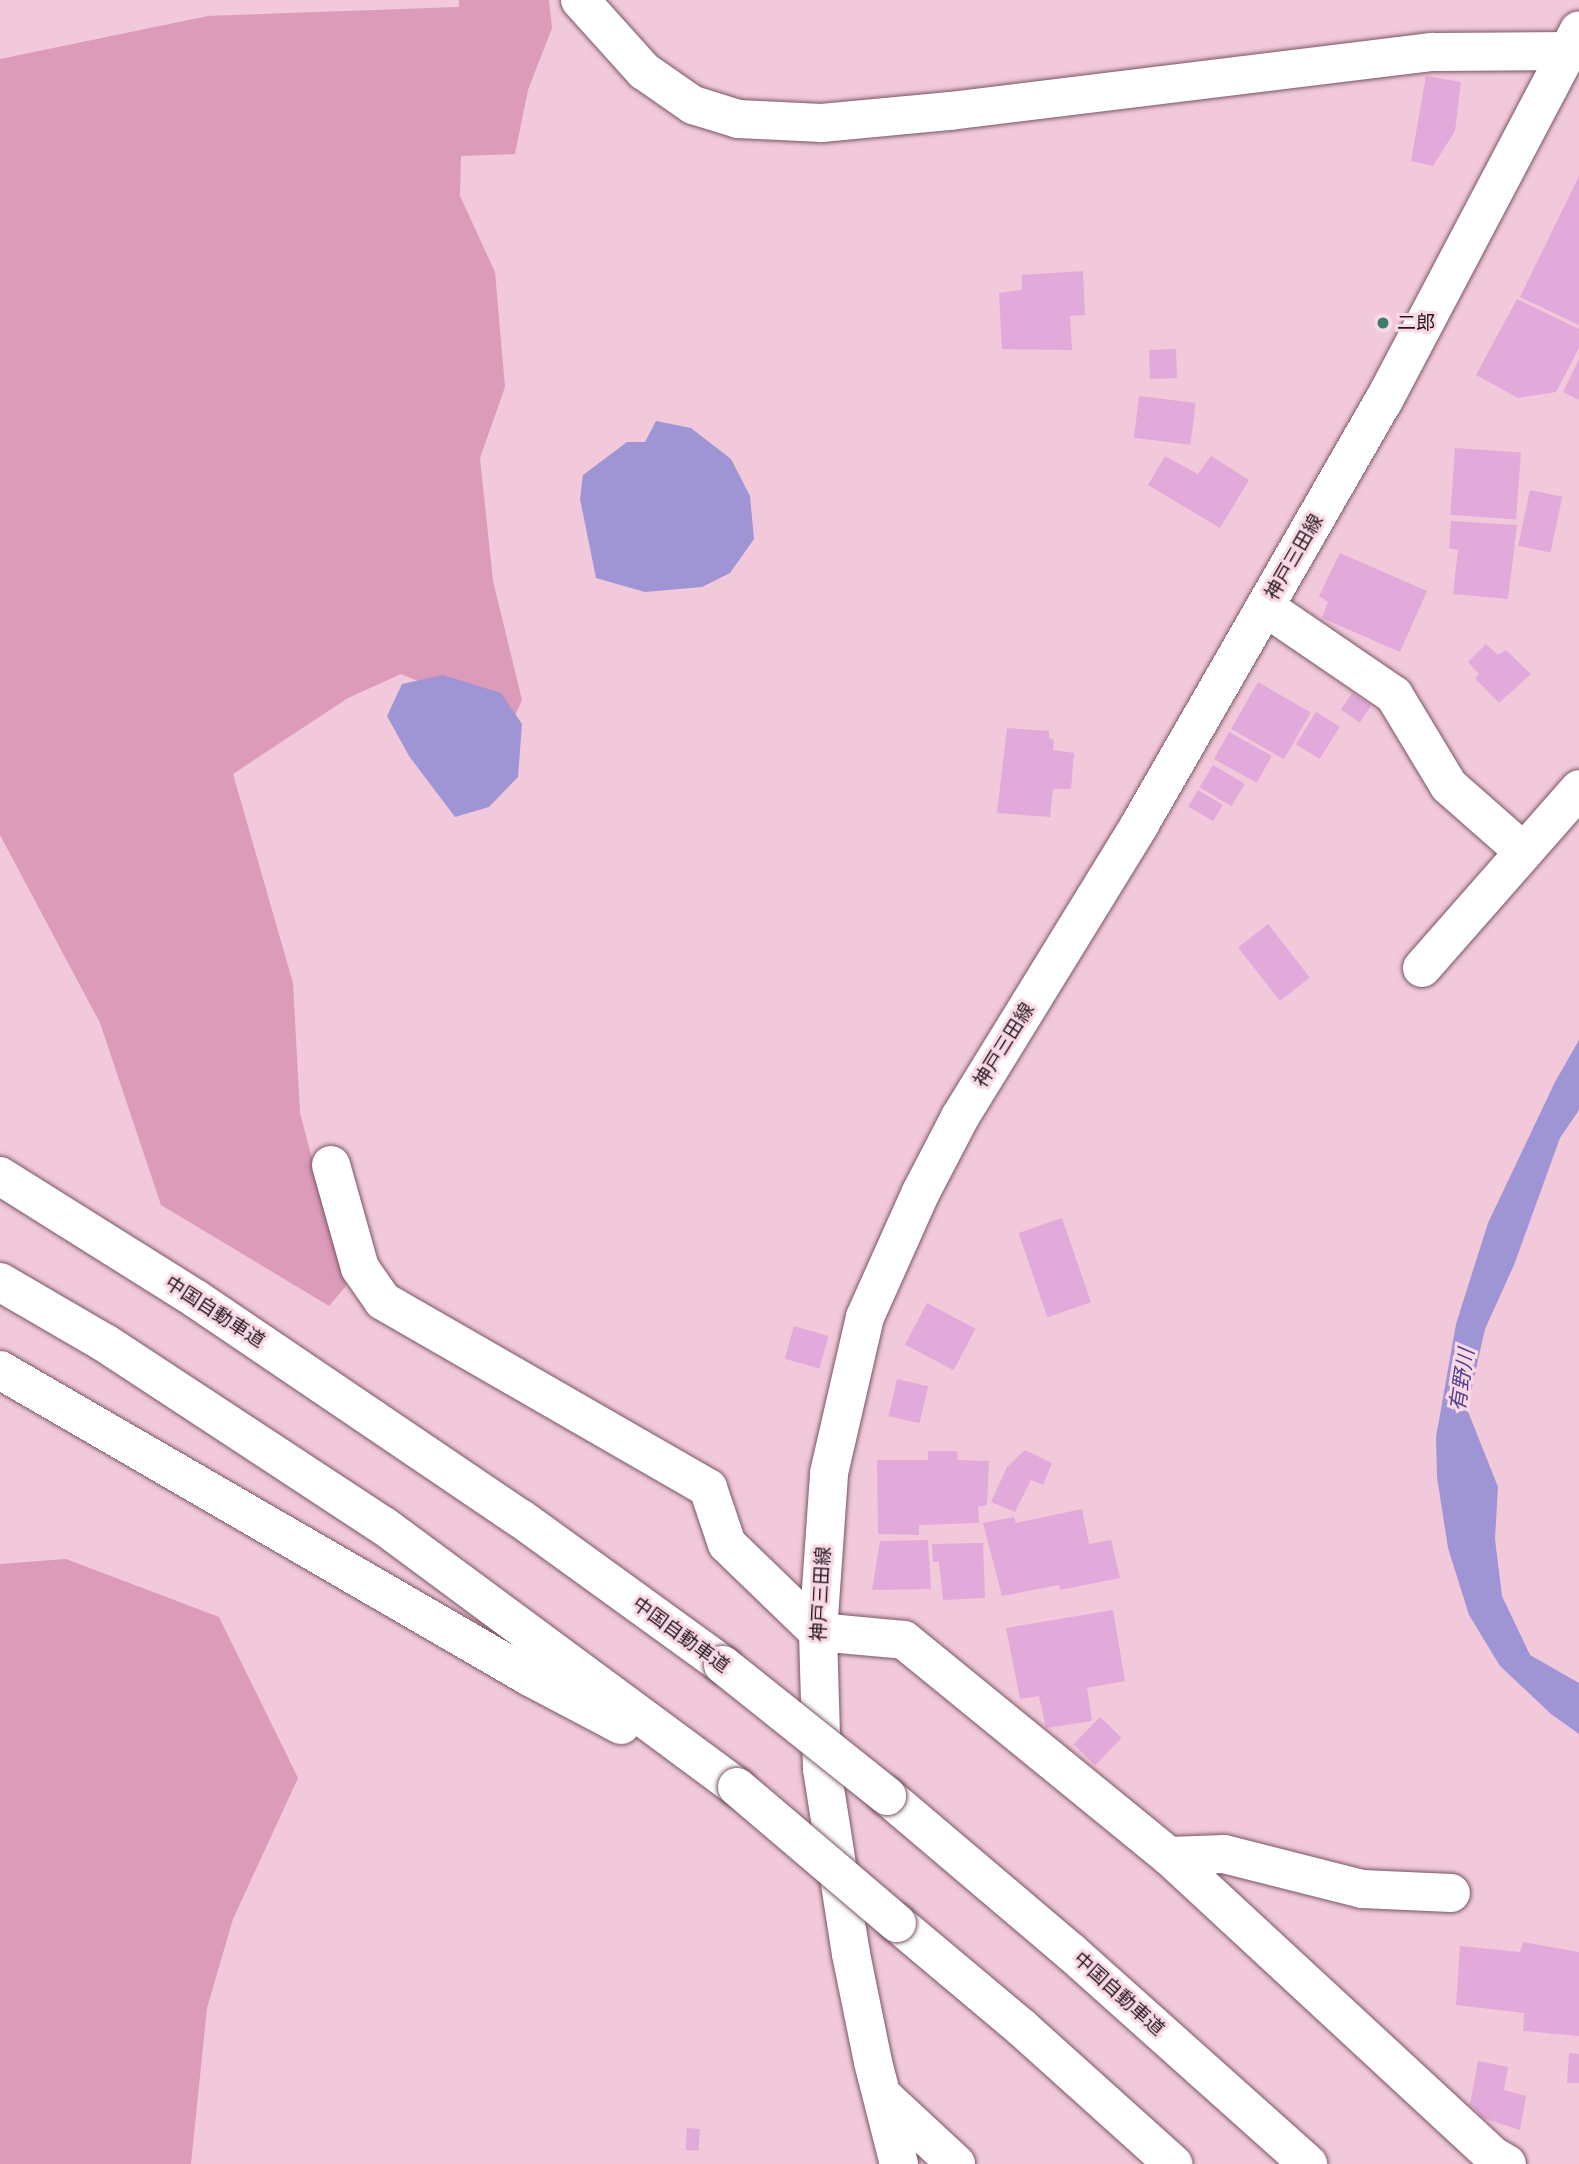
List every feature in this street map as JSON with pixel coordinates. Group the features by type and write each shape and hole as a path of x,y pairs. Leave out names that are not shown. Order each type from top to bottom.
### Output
{"main road":[{"path":"580,0 644,71 693,105 738,119 822,123 950,111 1432,52 1574,41"},
{"name":"神戸三田線","path":"900,2164 885,2098 873,2062 851,1954 822,1769 818,1632 829,1472 865,1317 921,1192 960,1117 1140,824 1383,402 1574,41"},
{"path":"1265,607 1394,695 1449,786 1523,851"},
{"path":"1422,968 1579,789"},
{"path":"331,1165 360,1268 383,1301 708,1488 727,1544 818,1632 904,1640 1169,1856 1493,2156 1507,2164"},
{"name":"中国自動車道","path":"0,1176 208,1306 520,1518 723,1665 887,1796 1071,1952 1308,2164"},
{"path":"0,1282 105,1343 384,1526 737,1787 1021,2027 1171,2162"},
{"path":"0,1370 530,1676 737,1787"},
{"path":"1169,1856 1224,1854 1362,1889 1451,1893"},
{"path":"1231,2094 1321,2164"},
{"path":"885,2098 956,2164"}],"shaded area":[{"path":"459,0 549,0 552,28 528,90 515,154 461,156 460,196 495,272 505,387 480,458 493,581 522,700 513,720 401,674 348,698 233,774 293,983 300,1113 346,1286 329,1306 161,1205 100,1023 0,835 0,59 208,16 459,7"},
{"path":"66,1559 219,1617 298,1778 233,1919 207,2008 191,2164 0,2164 0,1564"}],"water":[{"path":"656,421 691,428 731,459 750,496 754,539 730,573 702,587 645,592 596,578 580,499 583,475 627,442 645,442"},
{"path":"443,675 501,693 522,724 518,777 489,807 455,817 409,756 387,716 402,684"},
{"name":"有野川","path":"1579,1040 1579,1110 1560,1138 1514,1265 1485,1329 1467,1409 1498,1487 1495,1539 1502,1596 1530,1655 1579,1683 1579,1734 1551,1714 1500,1666 1469,1615 1448,1548 1437,1477 1436,1437 1456,1324 1488,1223 1555,1082"}],"building":[{"path":"1426,76 1461,82 1455,131 1433,166 1411,161"},
{"path":"1579,176 1579,325 1520,297"},
{"path":"1083,271 1085,315 1070,316 1072,350 1002,349 999,293 1022,290 1022,275"},
{"path":"1517,299 1579,329 1579,348 1556,392 1518,398 1476,375"},
{"path":"1176,349 1177,378 1150,379 1149,350"},
{"path":"1579,359 1579,400 1563,392"},
{"path":"1139,396 1196,403 1190,445 1134,438"},
{"path":"1455,448 1521,453 1516,519 1450,515"},
{"path":"1165,456 1198,474 1211,456 1249,480 1220,528 1148,485"},
{"path":"1530,490 1562,497 1550,553 1518,546"},
{"path":"1451,521 1517,525 1508,599 1453,594 1458,550 1449,548"},
{"path":"1340,553 1427,591 1400,652 1322,618 1328,602 1319,596"},
{"path":"1486,644 1498,655 1506,650 1531,674 1499,703 1475,678 1479,674 1468,662"},
{"path":"1258,682 1311,713 1284,759 1231,729"},
{"path":"1352,693 1371,706 1360,722 1341,710"},
{"path":"1316,712 1340,727 1320,759 1296,744"},
{"path":"1007,728 1049,731 1049,738 1054,740 1053,750 1074,753 1071,789 1053,789 1050,817 997,813"},
{"path":"1229,732 1272,756 1257,783 1214,759"},
{"path":"1213,765 1245,784 1231,806 1200,787"},
{"path":"1198,790 1223,805 1213,821 1188,806"},
{"path":"1268,924 1310,978 1280,1001 1238,947"},
{"path":"1062,1218 1091,1302 1047,1317 1019,1233"},
{"path":"927,1303 976,1329 953,1370 905,1344"},
{"path":"794,1326 829,1336 819,1369 785,1359"},
{"path":"897,1379 928,1386 920,1423 888,1416"},
{"path":"1025,1450 1052,1463 1043,1485 1031,1480 1015,1512 991,1502 1007,1467"},
{"path":"928,1451 957,1451 958,1460 989,1461 987,1505 978,1507 979,1523 919,1525 919,1535 878,1534 877,1460 928,1460"},
{"path":"1082,1509 1089,1544 1111,1540 1120,1578 1060,1590 1059,1585 1002,1596 983,1523 1014,1517 1016,1523"},
{"path":"928,1540 931,1589 872,1590 880,1541"},
{"path":"983,1543 985,1598 943,1600 939,1562 933,1562 932,1544"},
{"path":"1113,1610 1125,1681 1087,1688 1092,1721 1046,1728 1039,1696 1020,1699 1006,1628"},
{"path":"1100,1717 1122,1738 1095,1765 1074,1744"},
{"path":"1523,1942 1579,1952 1579,2036 1523,2031 1524,2013 1456,2005 1460,1946 1520,1952"},
{"path":"1569,2053 1579,2054 1579,2083 1567,2083"},
{"path":"1478,2061 1508,2067 1504,2090 1526,2096 1520,2130 1483,2118 1470,2104"},
{"path":"687,2128 700,2129 698,2151 685,2150"}],"place":[{"name":"二郎","path":"1383,323"}]}
